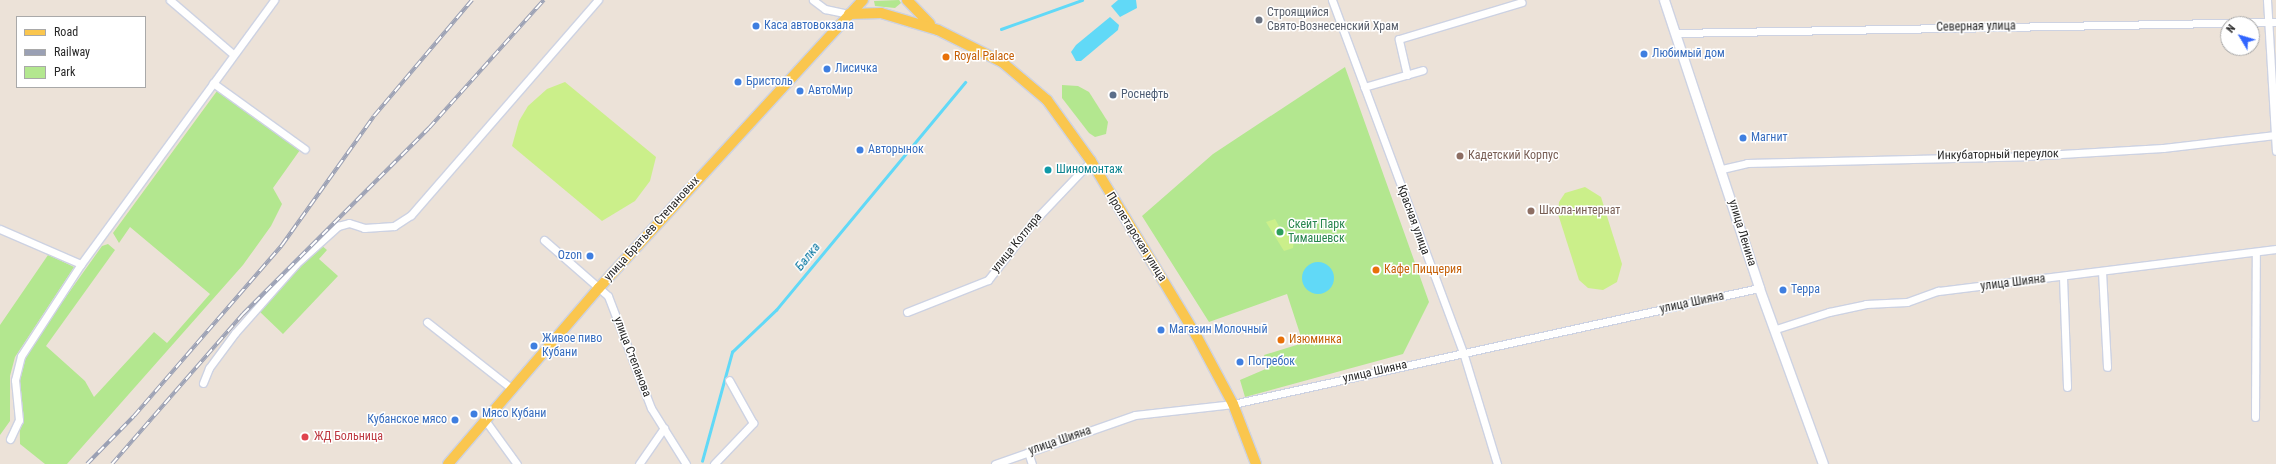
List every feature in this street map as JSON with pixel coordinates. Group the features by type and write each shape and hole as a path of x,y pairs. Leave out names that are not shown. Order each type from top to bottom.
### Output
{"main road":[{"name":"улица Братьев Степановых","path":"448,464 599,288 863,0"},
{"path":"907,0 938,30"},
{"name":"улица Ленина","path":"1664,0 1722,170 1759,288 1776,329 1823,464"},
{"name":"Пролетарская улица","path":"849,14 881,13 938,30 1002,62 1032,86 1060,116 1091,161 1196,335 1233,404 1256,464"}],"street":[{"path":"170,0 234,54"},
{"path":"10,439 19,420 16,380 21,356 81,264 274,0"},
{"path":"203,383 208,369 235,332 296,264 338,226 349,223 364,228 394,226 411,215 598,0"},
{"name":"Пролетарская улица","path":"813,0 825,9 849,14"},
{"name":"Красная улица","path":"1332,0 1463,352 1496,464"},
{"path":"2267,0 2273,21 2276,151"},
{"path":"1407,75 1398,39 1522,2"},
{"name":"Северная улица","path":"1675,33 2273,21"},
{"path":"1364,87 1423,70"},
{"path":"213,83 305,149"},
{"name":"Инкубаторный переулок","path":"1722,170 1748,163 2156,149 2275,135"},
{"name":"улица Котляра","path":"907,312 988,280 1034,222 1091,161"},
{"path":"0,229 81,264"},
{"name":"улица Степанова","path":"544,240 608,296 651,408 686,464"},
{"name":"улица Шияна","path":"1776,329 1866,304 1907,302 1938,291 2063,277 2276,249"},
{"path":"2255,417 2256,252"},
{"path":"2102,272 2107,367"},
{"name":"улица Шияна","path":"2063,277 2067,387"},
{"name":"улица Шияна","path":"995,464 1135,415 1233,404 1463,352 1759,288"},
{"path":"427,322 512,390"},
{"path":"714,464 754,423 729,380"},
{"path":"485,420 517,464"},
{"path":"639,464 664,428"},
{"path":"1028,452 1032,464"}],"green space":[{"path":"899,0 901,3 895,8 875,6 874,1"},
{"path":"1345,67 1429,302 1403,354 1245,397 1240,380 1268,368 1264,355 1303,343 1287,294 1209,322 1142,216 1213,154"},
{"path":"565,82 656,157 650,181 635,201 602,221 512,146 519,121 528,106 547,89"},
{"path":"1062,85 1078,86 1089,92 1108,122 1106,134 1095,137 1089,133 1062,98"},
{"path":"217,91 300,150 273,188 282,204 271,226 243,265 67,464 45,464 20,444 19,373 26,353 102,246 108,244 115,250 46,346 85,381 94,397 154,332 167,343 210,294 130,227 119,243 113,233"},
{"path":"1585,187 1601,197 1622,264 1617,282 1603,290 1588,288 1579,280 1558,214 1559,202 1565,193"},
{"name":"Скейт Парк Тимашевск","path":"1275,219 1280,228 1294,237 1293,248 1284,251 1266,222"},
{"path":"0,232 74,267 15,357 10,376 10,421 0,435 0,325 48,255"},
{"path":"321,245 327,250 319,259 338,276 283,334 259,311"}],"water":[{"path":"1118,0 1136,0 1137,8 1120,17 1111,6"},
{"path":"1110,17 1119,25 1118,30 1081,61 1076,61 1071,52 1076,45"},
{"path":"1318,262 1324,263 1331,269 1334,278 1333,284 1327,291 1318,294 1312,293 1305,287 1302,278 1303,272 1309,265"}],"waterway":[{"name":"Балка","path":"1001,29 1082,0"},
{"name":"Балка","path":"702,461 732,352 776,310 965,82"}],"railway":[{"path":"87,464 134,416 282,245 374,116 472,0"},
{"path":"112,464 243,314 429,128 544,0"}],"place":[{"name":"Строящийся Свято-Вознесенский Храм","path":"1259,20"},
{"name":"Каса автовокзала","path":"756,26"},
{"name":"Любимый дом","path":"1644,54"},
{"name":"Royal Palace","path":"946,57"},
{"name":"Лисичка","path":"827,69"},
{"name":"Бристоль","path":"738,82"},
{"name":"АвтоМир","path":"800,91"},
{"name":"Роснефть","path":"1113,95"},
{"name":"Магнит","path":"1743,138"},
{"name":"Авторынок","path":"860,150"},
{"name":"Кадетский Корпус","path":"1460,156"},
{"name":"Шиномонтаж","path":"1048,170"},
{"name":"Школа-интернат","path":"1531,211"},
{"name":"Скейт Парк Тимашевск","path":"1280,232"},
{"name":"Ozon","path":"590,256"},
{"name":"Кафе Пиццерия","path":"1376,270"},
{"name":"Терра","path":"1783,290"},
{"name":"Магазин Молочный","path":"1161,330"},
{"name":"Изюминка","path":"1281,340"},
{"name":"Живое пиво Кубани","path":"534,346"},
{"name":"Погребок","path":"1240,362"},
{"name":"Мясо Кубани","path":"474,414"},
{"name":"Кубанское мясо","path":"455,420"},
{"name":"ЖД Больница","path":"305,437"}]}
